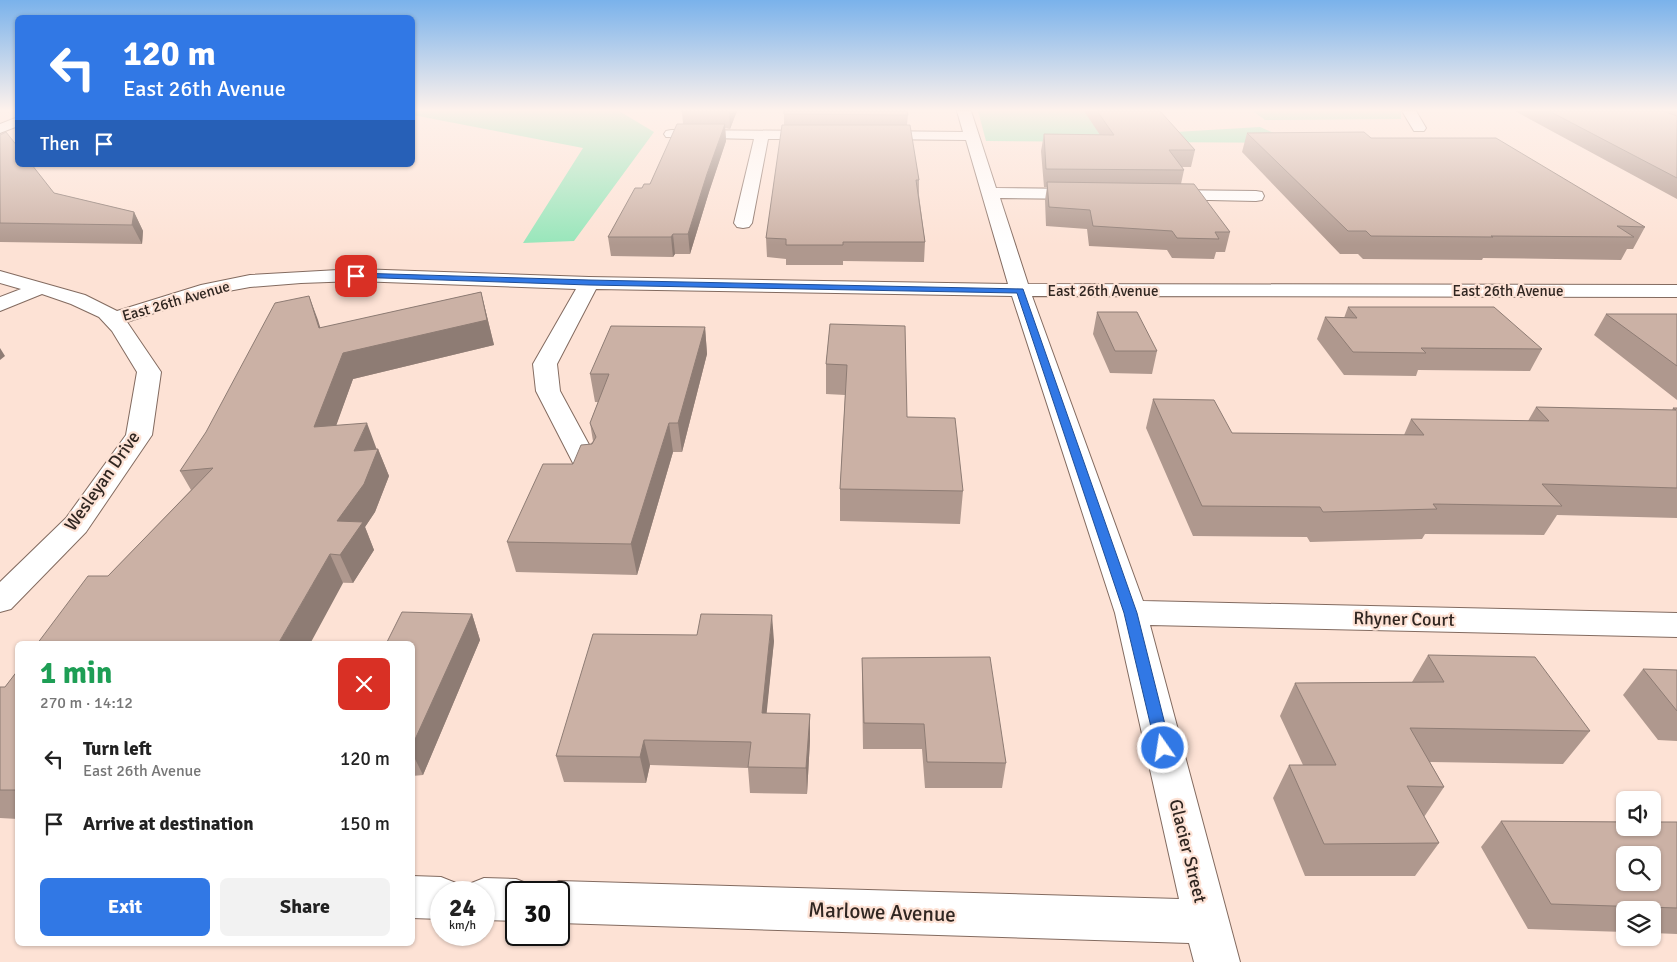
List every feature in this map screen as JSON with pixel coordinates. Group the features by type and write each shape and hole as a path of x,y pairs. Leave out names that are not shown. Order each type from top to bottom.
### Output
{"street":[{"path":"743,223 757,156"},
{"name":"Glacier Street","path":"978,156 1020,290 1131,613 1217,962"},
{"path":"990,193 1098,194"},
{"path":"1148,195 1256,196"},
{"name":"East 26th Avenue","path":"114,319 208,289 250,281 301,277 356,276 1020,290 1677,291"},
{"name":"Wesleyan Drive","path":"0,277 92,305 114,319 149,372 139,435 76,525 0,601"},
{"path":"587,465 548,391 545,364 589,282"},
{"path":"0,305 40,288"},
{"name":"Rhyner Court","path":"1131,613 1677,625"},
{"path":"415,897 430,898"},
{"name":"Marlowe Avenue","path":"570,902 1206,922"}],"green space":[{"path":"578,156 636,156 574,241 523,243"}],"building":[{"path":"0,156 15,156 15,167 34,167 54,193 134,212 132,225 0,223"},
{"path":"663,156 714,156 688,234 673,234 671,237 608,237 635,188 642,188 644,184 650,184"},
{"path":"778,156 915,156 919,180 916,180 925,242 843,242 843,245 786,245 786,239 766,238"},
{"path":"1045,156 1173,156 1184,170 1046,169"},
{"path":"1271,156 1526,156 1645,227 1617,226 1634,237 1371,236 1366,231 1348,231"},
{"path":"1635,156 1677,156 1677,178"},
{"path":"1047,182 1194,184 1230,232 1215,232 1219,239 1177,238 1172,231 1093,226 1090,210 1049,207"},
{"path":"481,292 487,320 343,353 314,427 367,423 354,451 378,449 364,484 337,521 363,522 340,555 330,554 280,641 39,641 88,576 108,576 213,468 180,471 206,432 275,303 309,296 319,328"},
{"path":"1348,307 1494,307 1542,349 1421,348 1426,353 1353,352 1325,317 1357,318"},
{"path":"1097,312 1137,312 1157,351 1115,351"},
{"path":"1606,314 1677,314 1677,366"},
{"path":"830,324 905,326 907,417 955,418 963,491 840,489 847,365 826,364"},
{"path":"611,326 705,327 678,423 669,423 631,544 507,542 543,464 573,464 581,445 592,444 596,437 590,423 609,374 590,374"},
{"path":"1153,399 1214,400 1232,433 1424,435 1411,419 1549,421 1536,407 1676,410 1673,408 1677,408 1677,488 1542,484 1562,506 1433,504 1437,509 1323,512 1320,507 1202,506"},
{"path":"402,612 472,614 415,739 415,641 388,641"},
{"path":"701,614 772,615 762,713 810,714 806,768 748,767 751,742 644,740 640,757 556,756 593,634 697,635"},
{"path":"1428,655 1535,657 1590,731 1410,728 1444,787 1407,786 1439,843 1324,844 1289,765 1336,765 1295,683 1444,682"},
{"path":"990,657 1006,763 927,762 924,724 864,723 862,658"},
{"path":"1643,669 1677,670 1677,711"},
{"path":"15,674 15,790 0,790 0,687 5,687"},
{"path":"1501,821 1616,822 1616,836 1661,836 1661,822 1677,822 1677,908 1661,907 1661,901 1616,901 1616,906 1551,904"}],"route":[{"path":"356,276 1020,290 1131,613 1163,748"}]}
